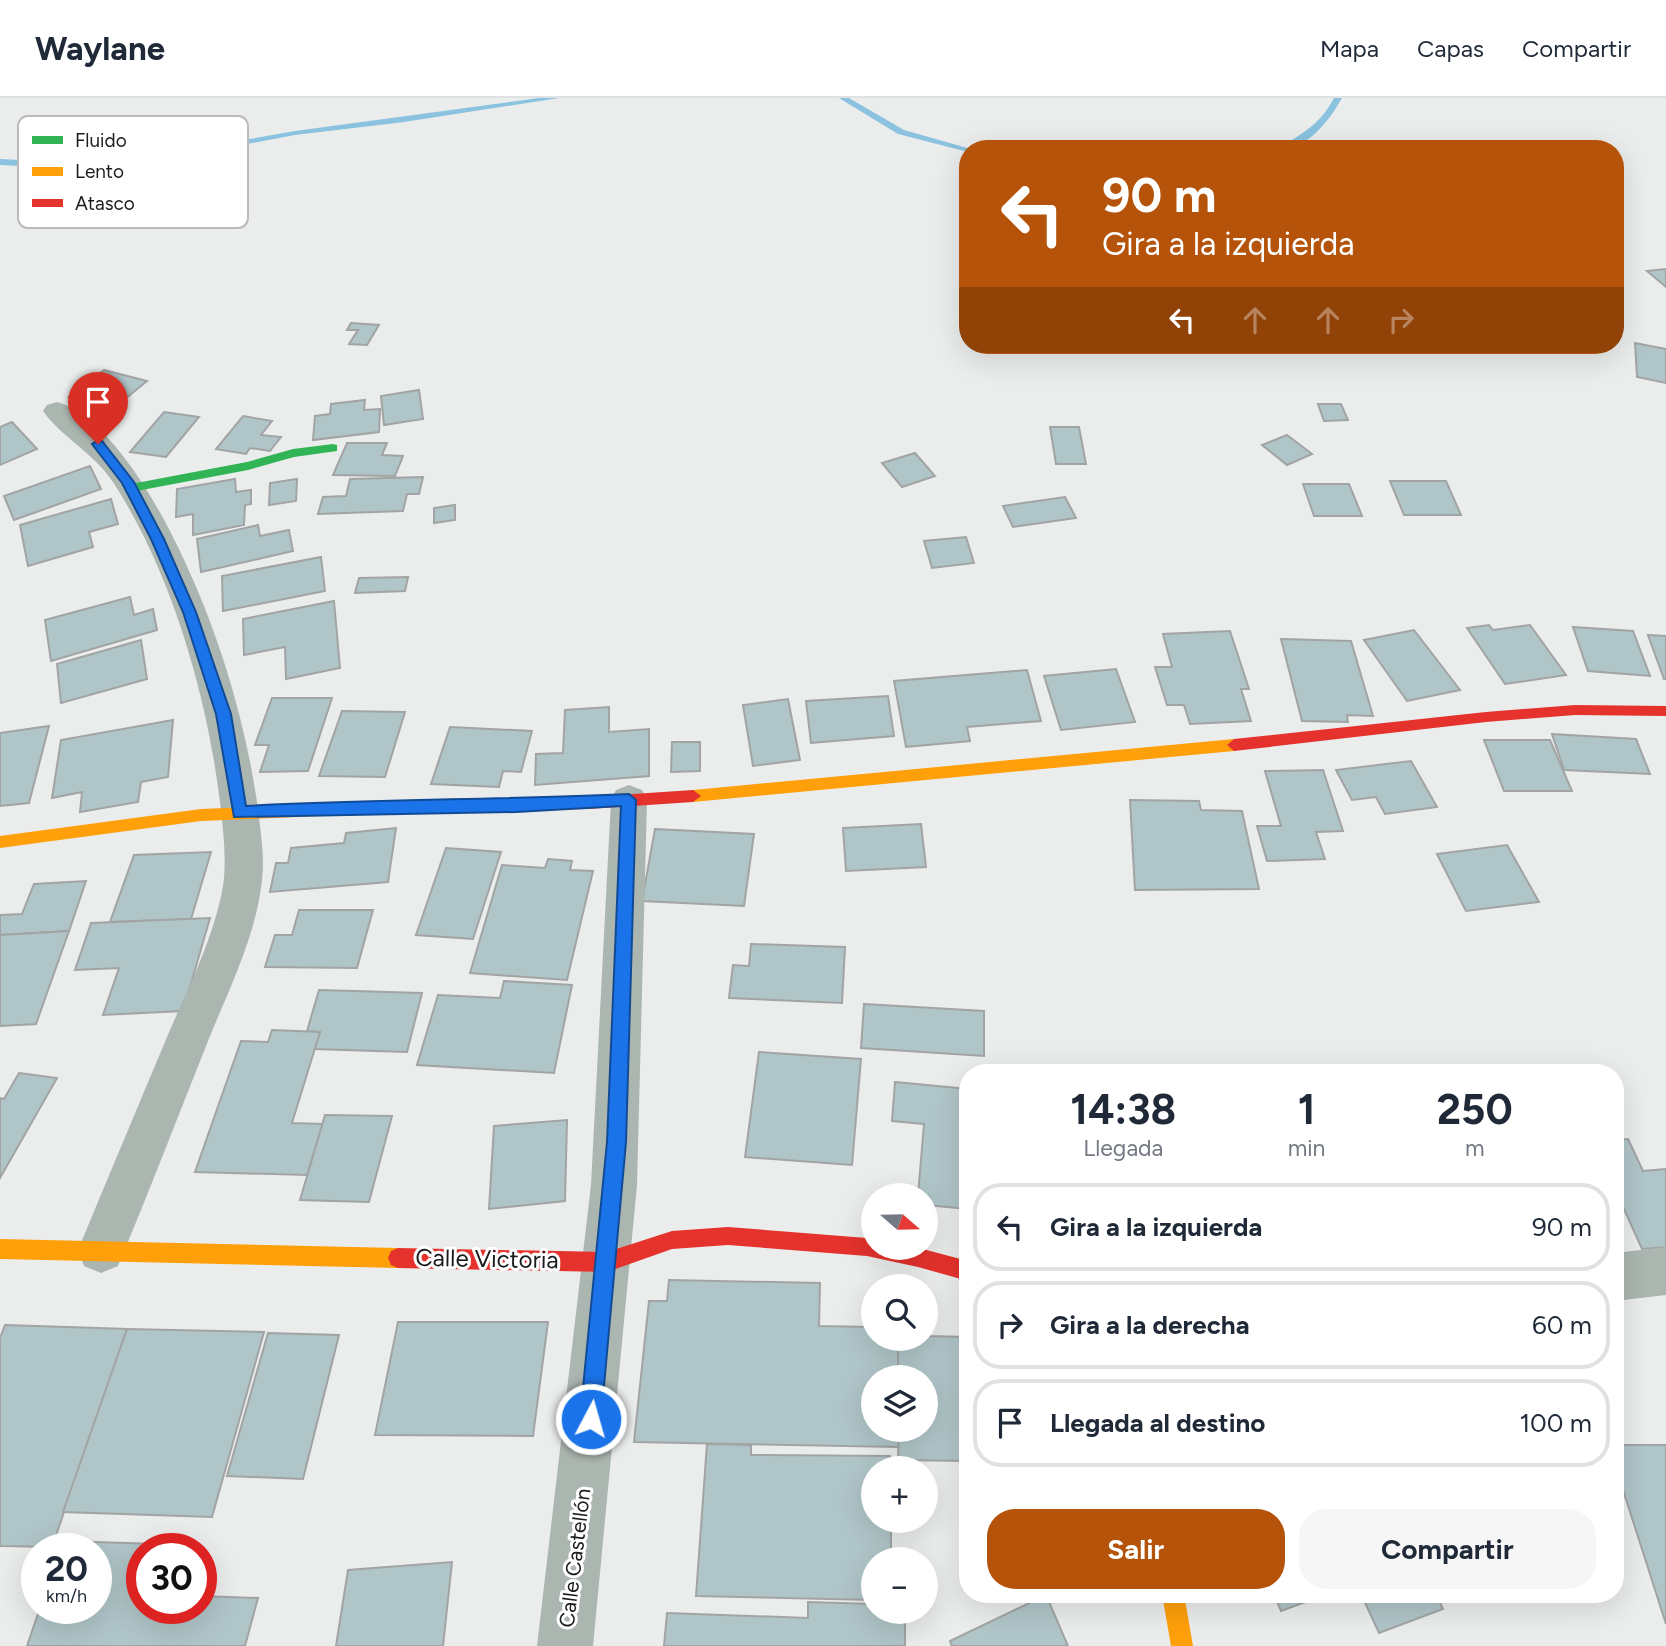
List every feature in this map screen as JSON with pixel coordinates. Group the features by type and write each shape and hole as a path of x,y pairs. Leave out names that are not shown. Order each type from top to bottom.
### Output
{"street":[{"path":"57,411 98,444 131,488 158,539 190,612 223,714 240,813 244,866 240,903 226,944 101,1250"},
{"path":"131,488 248,466 293,453 333,448"},
{"path":"0,842 163,818 330,808 528,805 629,800 898,779 1486,717 1575,710 1666,710"},
{"name":"Calle Castellón","path":"565,1646 607,1262 619,1099 629,800"},
{"name":"Calle Victoria","path":"0,1249 607,1262 692,1237 719,1236 800,1240 880,1249 959,1268"},
{"path":"1624,1276 1666,1270"},
{"path":"1175,1603 1182,1646"}],"building":[{"path":"1666,269 1666,287 1647,271"},
{"path":"351,323 379,325 367,345 349,344 358,330 347,330"},
{"path":"1635,343 1666,349 1666,383 1637,377"},
{"path":"104,370 147,381 113,409 69,397"},
{"path":"419,390 423,419 384,425 381,396"},
{"path":"365,400 364,410 380,409 379,432 313,440 315,416 330,414 331,404"},
{"path":"1318,404 1341,404 1348,420 1324,421"},
{"path":"164,412 199,417 166,457 130,452"},
{"path":"243,416 272,421 261,435 281,437 270,451 250,448 246,454 216,449"},
{"path":"12,422 37,449 0,465 0,427"},
{"path":"1050,427 1079,427 1086,464 1056,464"},
{"path":"1287,435 1312,454 1287,465 1262,445"},
{"path":"347,443 387,443 382,455 403,456 395,476 333,475"},
{"path":"915,453 935,476 902,487 882,463"},
{"path":"90,466 101,489 14,520 4,496"},
{"path":"423,477 419,494 407,494 403,511 318,514 323,497 346,496 350,479"},
{"path":"235,479 236,492 251,490 251,504 245,505 244,525 193,535 193,514 176,517 177,489"},
{"path":"297,479 296,501 269,505 270,483"},
{"path":"1390,481 1446,481 1461,515 1404,515"},
{"path":"1303,484 1349,484 1362,516 1314,516"},
{"path":"1065,497 1076,518 1013,527 1003,506"},
{"path":"111,499 118,524 89,532 93,547 28,566 20,525"},
{"path":"455,505 455,520 434,523 434,508"},
{"path":"258,525 260,536 289,530 293,551 201,572 197,539"},
{"path":"966,537 974,563 932,568 924,541"},
{"path":"321,557 325,591 223,611 222,576"},
{"path":"408,577 405,591 355,593 359,578"},
{"path":"130,597 134,615 153,609 157,630 51,661 45,620"},
{"path":"334,601 340,668 286,679 285,647 244,655 243,619"},
{"path":"1489,625 1493,630 1530,625 1566,675 1505,684 1467,628"},
{"path":"1573,627 1633,631 1650,676 1588,671"},
{"path":"1414,630 1460,690 1407,701 1364,640"},
{"path":"1230,631 1249,689 1241,689 1251,721 1190,724 1184,705 1167,705 1155,667 1172,667 1163,634"},
{"path":"1648,635 1666,636 1666,679 1664,679"},
{"path":"1281,639 1351,641 1373,716 1347,715 1348,722 1302,721"},
{"path":"141,640 147,679 61,703 57,664"},
{"path":"1116,669 1135,722 1061,730 1044,676"},
{"path":"1027,670 1041,721 967,727 970,741 906,747 894,681"},
{"path":"888,696 894,736 811,743 806,701"},
{"path":"272,698 332,698 308,771 260,772 269,745 255,745"},
{"path":"788,699 800,760 753,766 743,705"},
{"path":"609,707 609,732 649,729 649,776 535,785 536,754 563,753 565,710"},
{"path":"342,711 405,712 385,777 319,776"},
{"path":"173,720 168,777 141,782 138,802 80,812 82,792 52,798 61,740"},
{"path":"49,726 29,803 0,806 0,733"},
{"path":"450,727 532,731 521,772 503,771 499,787 431,784"},
{"path":"1552,734 1636,739 1650,774 1564,770"},
{"path":"1484,740 1550,740 1572,791 1504,791"},
{"path":"672,742 700,742 700,771 671,772"},
{"path":"1411,761 1437,807 1385,814 1376,797 1352,800 1336,770"},
{"path":"1323,770 1343,831 1316,832 1325,859 1267,861 1257,826 1281,826 1265,771"},
{"path":"1130,800 1199,801 1201,810 1242,811 1259,889 1135,890"},
{"path":"921,824 926,867 846,871 843,828"},
{"path":"396,828 388,882 270,892 276,863 288,863 291,848 344,843 346,833"},
{"path":"655,829 754,834 744,906 642,901"},
{"path":"1507,845 1539,902 1466,911 1437,854"},
{"path":"446,848 501,852 473,939 416,935"},
{"path":"211,852 191,919 110,922 134,855"},
{"path":"548,859 572,861 570,870 593,871 567,980 470,973 502,865 545,868"},
{"path":"86,881 69,931 0,935 0,915 22,914 34,884"},
{"path":"299,910 373,910 357,968 265,967 275,935 292,935"},
{"path":"210,918 183,1011 103,1015 119,968 75,970 91,923"},
{"path":"69,931 36,1024 0,1026 0,935"},
{"path":"751,944 845,947 842,1003 729,998 733,965 749,966"},
{"path":"504,981 572,985 554,1073 417,1065 438,995 500,998"},
{"path":"319,990 422,993 407,1052 314,1049 320,1032 307,1031"},
{"path":"864,1004 984,1011 984,1056 861,1048"},
{"path":"272,1030 320,1032 292,1123 323,1124 307,1175 195,1172 241,1041 268,1042"},
{"path":"759,1052 861,1059 852,1165 745,1157"},
{"path":"19,1073 57,1078 0,1178 0,1098 4,1099"},
{"path":"895,1082 959,1088 959,1208 938,1206 938,1183 919,1183 924,1124 892,1121"},
{"path":"325,1115 392,1116 369,1202 300,1200"},
{"path":"567,1120 565,1201 489,1209 494,1126"},
{"path":"1624,1139 1628,1139 1643,1171 1666,1169 1666,1247 1642,1249 1624,1209"},
{"path":"669,1280 820,1283 819,1326 861,1327 861,1351 898,1351 898,1365 861,1365 861,1442 899,1442 899,1447 634,1442 649,1301 667,1301"},
{"path":"398,1322 548,1322 533,1436 375,1435"},
{"path":"5,1325 127,1329 57,1533 21,1533 21,1546 0,1546 0,1338"},
{"path":"127,1329 264,1332 212,1517 63,1512"},
{"path":"268,1333 339,1335 303,1479 227,1476"},
{"path":"938,1336 959,1337 959,1461 938,1461 938,1456 898,1456 899,1442 938,1442 938,1365 898,1365 898,1351 938,1351"},
{"path":"707,1444 751,1445 751,1455 890,1456 861,1456 861,1533 891,1533 891,1547 861,1547 861,1600 696,1596"},
{"path":"1624,1445 1666,1445 1666,1624 1624,1493"},
{"path":"112,1543 126,1543 126,1624 217,1624 217,1597 258,1598 245,1646 27,1646 35,1624 112,1624"},
{"path":"452,1562 443,1646 336,1646 348,1570"},
{"path":"808,1602 861,1604 861,1624 905,1624 905,1646 664,1646 667,1613 808,1618"},
{"path":"1029,1603 1049,1603 1068,1646 952,1646 950,1641"},
{"path":"1278,1603 1303,1603 1281,1611"},
{"path":"1365,1603 1440,1603 1443,1609 1379,1633"}],"waterway":[{"path":"248,142 555,98"},
{"path":"843,98 901,132 959,148"},
{"path":"1301,140 1328,115 1338,98"},
{"path":"0,162 18,163"}],"traffic: fast":[{"path":"131,488 248,466 293,453 333,448"}],"traffic: slow":[{"path":"693,796 1234,745"},
{"path":"0,842 201,815 418,806"},
{"path":"0,1249 398,1258"},
{"path":"1175,1603 1182,1646"}],"traffic: jam":[{"path":"1234,745 1486,717 1575,710 1666,711"},
{"path":"418,806 588,803 693,796"},
{"path":"398,1258 607,1262 672,1240 728,1236 867,1247 959,1268"}],"route":[{"path":"98,444 128,482 158,539 190,612 223,714 240,813 330,808 516,806 629,800 614,1185 591,1419"}]}
